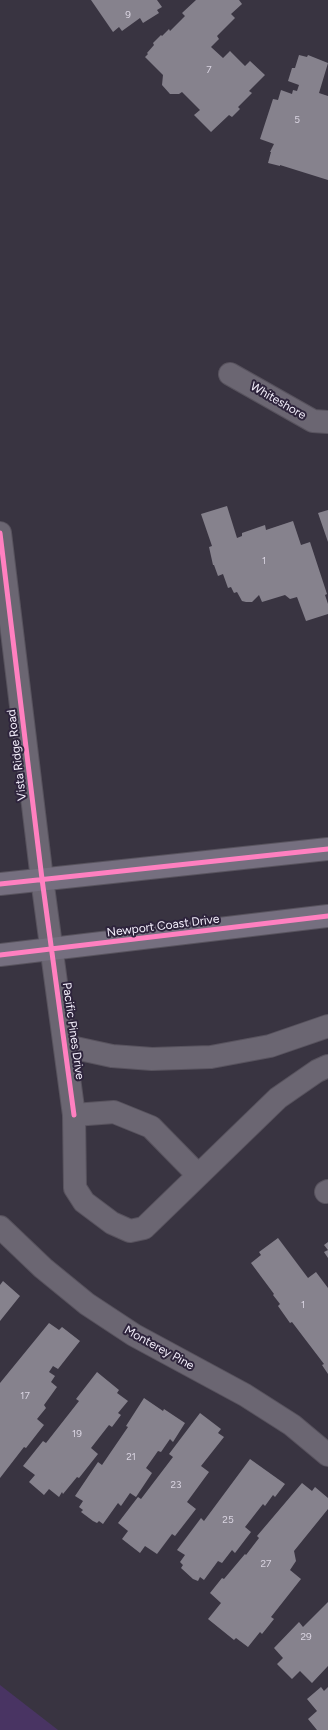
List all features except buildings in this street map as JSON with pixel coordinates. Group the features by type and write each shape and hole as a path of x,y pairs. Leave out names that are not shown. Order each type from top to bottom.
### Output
{"main road":[{"path":"0,884 328,849"},
{"name":"Newport Coast Drive","path":"0,955 328,916"}],"street":[{"name":"Whiteshore","path":"230,374 313,421 328,422"},
{"name":"Vista Ridge Road","path":"0,534 52,950"},
{"name":"Pacific Pines Drive","path":"52,950 74,1115 75,1188 84,1202 112,1223 130,1231 144,1228 278,1098 317,1071 328,1066"},
{"name":"Pacific Pines Drive","path":"66,1046 112,1056 152,1060 211,1057 270,1046 328,1026"},
{"path":"74,1115 114,1112 151,1127 198,1175"},
{"name":"Monterey Pine","path":"0,1227 43,1268 87,1304 134,1335 245,1395 292,1425 328,1455"}],"shaded area":[{"path":"0,1685 58,1730 0,1730"}],"cycle path":[{"path":"0,533 42,879 74,1115"},
{"path":"0,884 328,849"},
{"path":"0,955 328,916"}]}
